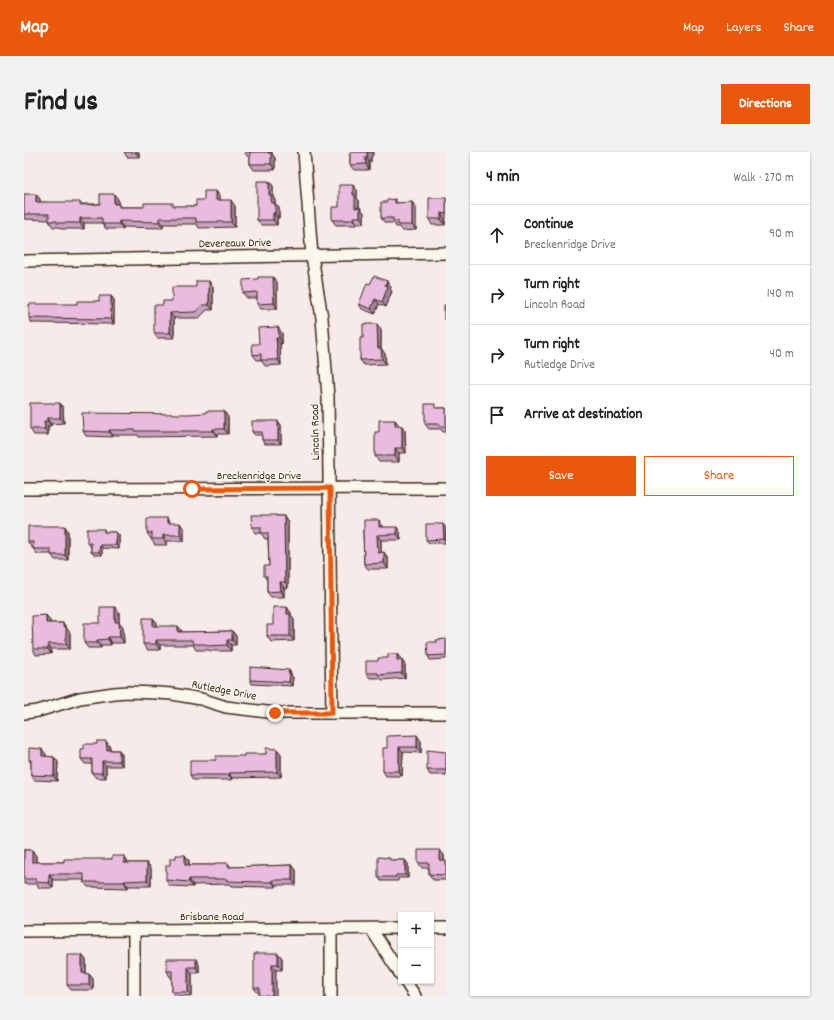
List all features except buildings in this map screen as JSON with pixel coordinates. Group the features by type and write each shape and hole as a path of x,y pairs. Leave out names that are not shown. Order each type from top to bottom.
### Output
{"street":[{"name":"Lincoln Road","path":"304,152 312,256 322,318 329,404 332,713"},
{"name":"Devereaux Drive","path":"24,261 446,253"},
{"name":"Breckenridge Drive","path":"24,489 446,488"},
{"name":"Rutledge Drive","path":"24,713 38,711 80,698 128,692 172,694 201,699 226,707 255,712 280,714 446,713"},
{"name":"Brisbane Road","path":"24,931 398,928"},
{"path":"434,928 446,928"},
{"path":"331,929 331,996"},
{"path":"371,929 398,970"},
{"path":"134,931 134,996"},
{"path":"407,984 415,996"}],"route":[{"path":"192,489 330,488 332,713 275,713"}]}
